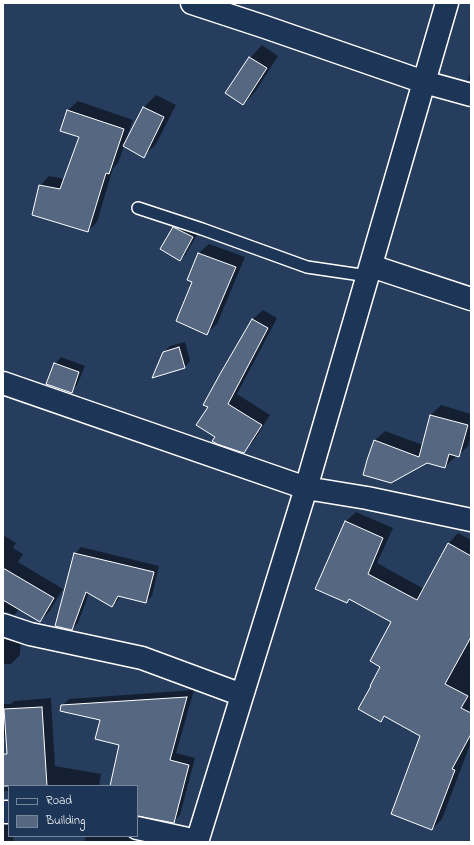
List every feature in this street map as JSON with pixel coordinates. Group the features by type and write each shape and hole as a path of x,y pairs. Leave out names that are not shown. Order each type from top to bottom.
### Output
{"street":[{"path":"192,3 424,82 471,95"},
{"path":"138,828 197,841 306,488 447,3"},
{"path":"369,271 471,299"},
{"path":"3,383 306,488 367,498 471,520"},
{"path":"3,625 30,634 142,658 242,695"}],"lane":[{"path":"138,208 202,229 307,267 369,271"}],"building":[{"path":"249,57 267,68 243,105 225,93"},
{"path":"143,107 164,117 144,158 123,146"},
{"path":"67,110 124,129 109,174 106,173 88,232 32,215 39,185 60,189 79,137 60,131"},
{"path":"173,227 193,237 180,261 160,249"},
{"path":"198,253 236,267 207,335 176,321 192,282 187,280"},
{"path":"252,319 268,328 228,404 262,425 244,453 217,444 212,441 215,437 196,425 208,407 203,405"},
{"path":"179,347 185,368 152,378 163,352"},
{"path":"54,363 79,372 72,393 46,384"},
{"path":"430,415 468,425 459,457 449,454 445,468 427,463 391,483 363,475 374,440 419,457"},
{"path":"345,521 383,538 368,574 417,600 448,543 471,556 471,637 445,684 468,696 461,708 471,713 471,734 452,769 455,770 432,830 391,814 420,736 384,716 381,722 358,709 380,667 370,661 391,622 349,599 347,603 315,589"},
{"path":"74,553 154,572 146,603 118,596 112,607 86,592 72,630 55,626"},
{"path":"3,568 54,598 40,622 3,600"},
{"path":"187,697 170,760 189,765 174,823 138,816 138,785 110,785 119,745 95,739 100,720 60,711 61,705"},
{"path":"42,707 47,785 3,786 3,754 7,754 4,709"}]}
